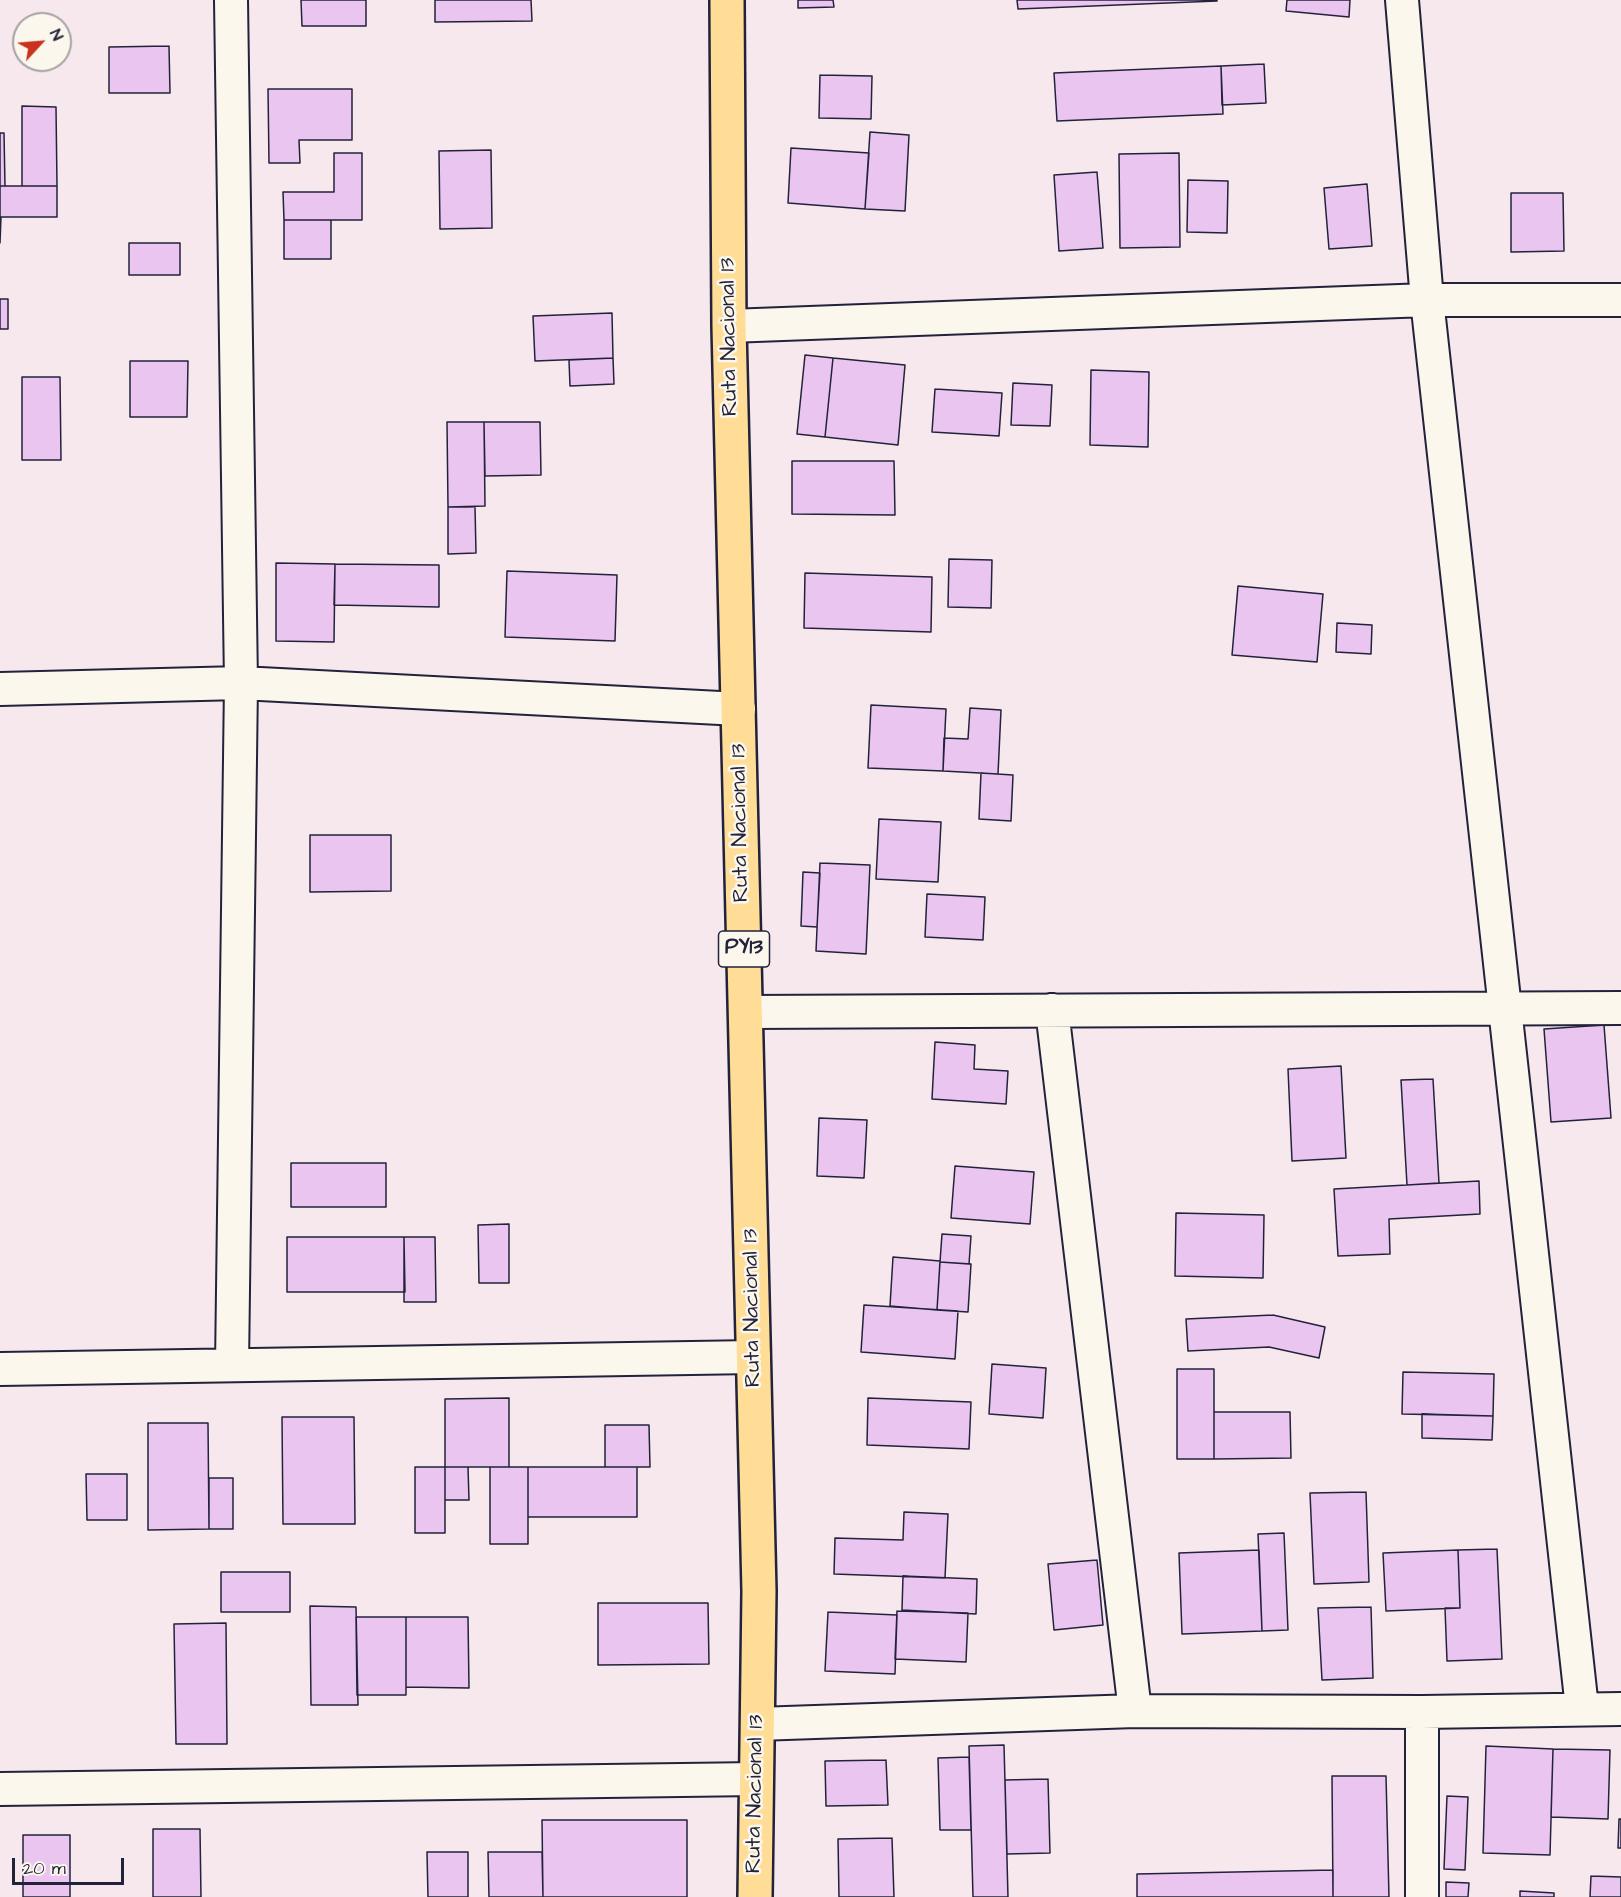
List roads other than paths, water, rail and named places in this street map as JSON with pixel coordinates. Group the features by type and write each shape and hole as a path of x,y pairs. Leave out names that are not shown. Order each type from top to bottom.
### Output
{"highway":[{"name":"Ruta Nacional 13","path":"727,0 729,326 759,1590 755,1897"}],"street":[{"path":"231,0 241,683 232,1365"},
{"path":"1402,0 1427,300 1582,1708"},
{"path":"729,326 1427,300 1621,300"},
{"path":"0,688 241,683 738,710"},
{"path":"746,1011 1621,1008"},
{"path":"1052,1010 1135,1711"},
{"path":"0,1369 754,1357"},
{"path":"757,1724 1135,1711 1422,1712 1621,1709"},
{"path":"1422,1712 1422,1897"},
{"path":"0,1789 756,1779"}]}
